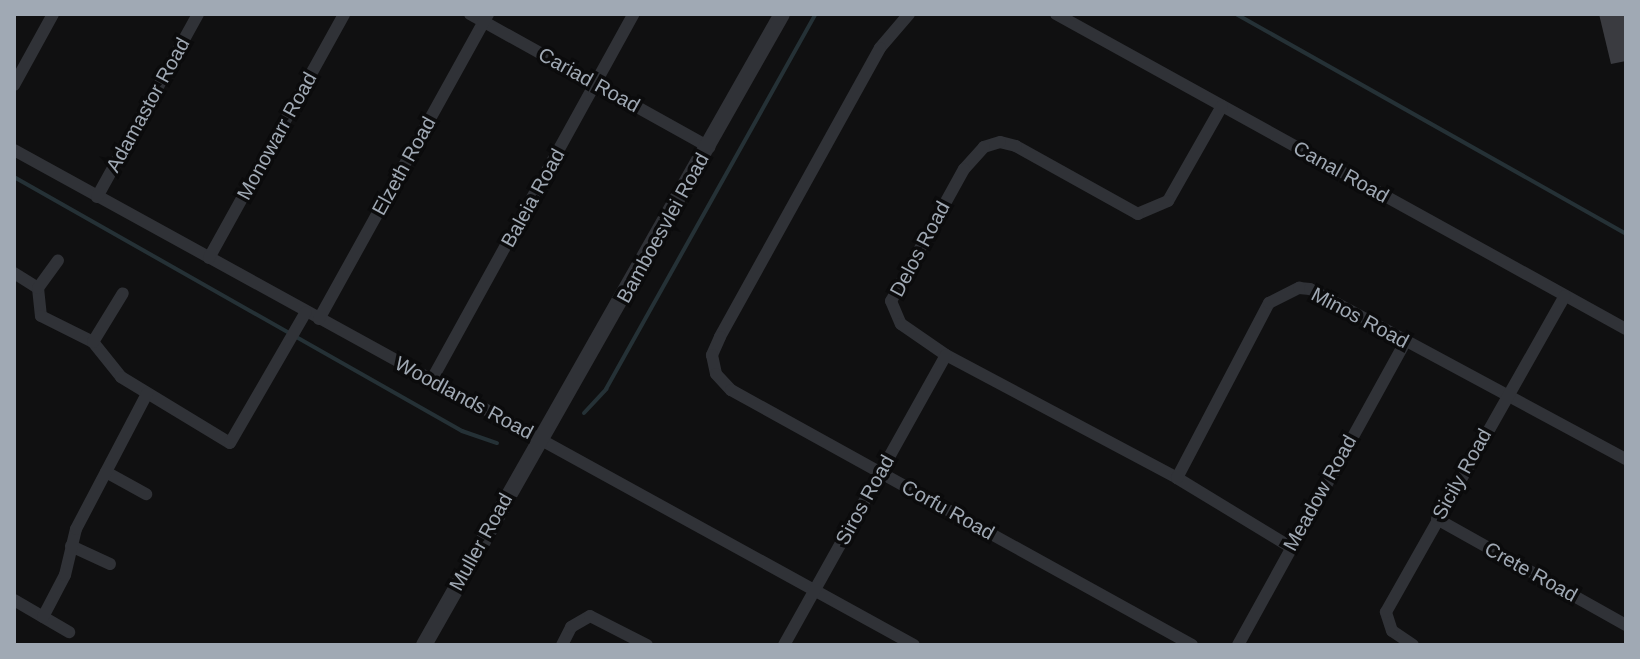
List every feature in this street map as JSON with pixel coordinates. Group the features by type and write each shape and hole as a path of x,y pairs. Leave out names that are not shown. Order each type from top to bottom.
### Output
{"street":[{"path":"14,85 53,14"},
{"name":"Adamastor Road","path":"97,197 198,14"},
{"name":"Monowarr Road","path":"209,258 344,14"},
{"name":"Cariad Road","path":"470,14 486,18 709,147"},
{"name":"Baleia Road","path":"431,381 634,14"},
{"name":"Bamboesvlei Road","path":"542,440 782,14"},
{"name":"Corfu Road","path":"909,14 880,48 720,337 713,366 731,390 1192,645"},
{"name":"Canal Road","path":"1056,14 1626,329"},
{"name":"Elzeth Road","path":"319,319 486,18"},
{"name":"Delos Road","path":"1222,106 1175,190 1146,212 1121,206 1016,146 1000,142 974,154 891,301 901,324 946,355 1177,478 1289,546"},
{"name":"Woodlands Road","path":"14,150 914,645"},
{"path":"58,260 38,288 41,316 93,342 121,377 230,443 306,312"},
{"path":"14,273 38,288"},
{"name":"Minos Road","path":"1177,478 1277,296 1310,289 1405,343 1626,459"},
{"path":"93,342 123,293"},
{"name":"Sicily Road","path":"1413,645 1392,631 1386,612 1565,296"},
{"name":"Meadow Road","path":"1238,645 1289,546 1405,343"},
{"name":"Siros Road","path":"784,645 946,355"},
{"path":"43,617 65,575 71,546 147,394"},
{"name":"Muller Road","path":"424,645 542,440"},
{"path":"106,472 146,494"},
{"name":"Crete Road","path":"1437,519 1626,625"},
{"path":"71,546 110,564"},
{"path":"14,600 69,632"},
{"path":"562,645 582,617 596,617 647,645"}],"building":[{"path":"1599,14 1626,14 1626,61 1611,64"}],"waterway":[{"path":"584,413 606,389 816,14"},
{"path":"1236,14 1626,234"},
{"path":"14,177 462,431 497,443"}]}
